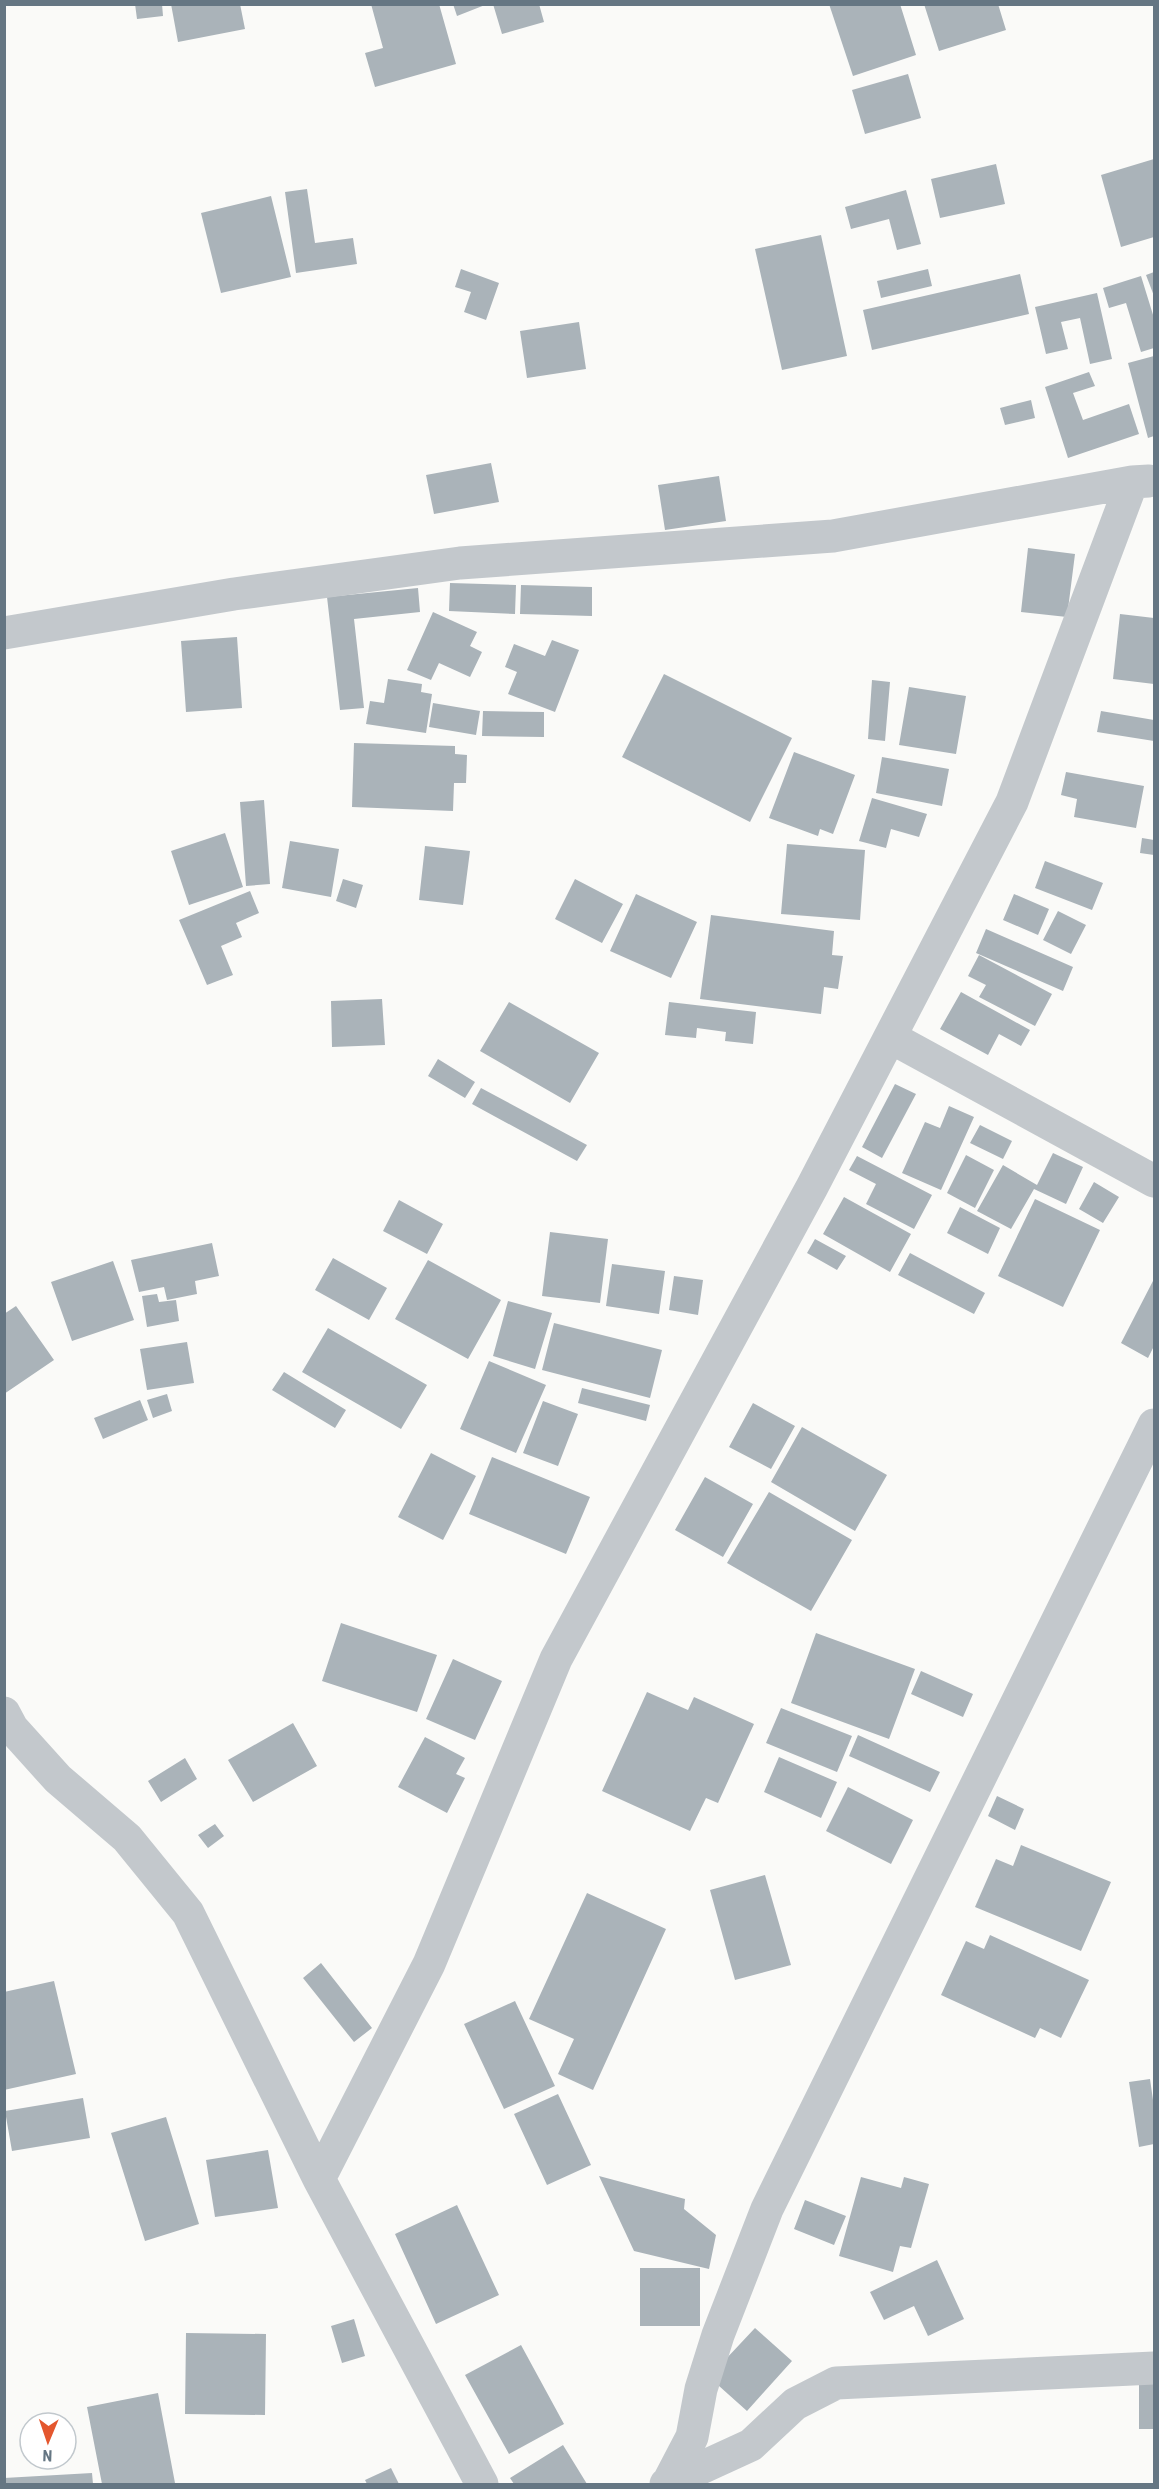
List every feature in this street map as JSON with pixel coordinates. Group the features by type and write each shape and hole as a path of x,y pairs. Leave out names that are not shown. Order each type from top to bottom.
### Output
{"street":[{"path":"4,633 234,594 460,563 833,536 1143,481"},
{"path":"319,2179 429,1965 555,1659 812,1187 1012,801 1143,481"},
{"path":"890,1036 1155,1180"},
{"path":"667,2483 692,2437 701,2390 718,2336 767,2209 1155,1425"},
{"path":"4,1713 12,1728 58,1779 127,1838 188,1913 319,2179 482,2484"},
{"path":"667,2483 751,2445 795,2404 837,2383 1155,2368"}],"building":[{"path":"135,4 162,4 163,16 137,19"},
{"path":"171,4 240,4 245,29 178,42"},
{"path":"371,4 439,4 456,64 375,87 365,53 383,48"},
{"path":"453,4 485,4 485,5 457,16"},
{"path":"493,4 539,4 544,22 502,34"},
{"path":"829,4 900,4 916,55 853,76"},
{"path":"924,4 998,4 1006,30 939,51"},
{"path":"908,74 921,118 865,134 852,90"},
{"path":"1154,159 1154,237 1121,247 1101,175"},
{"path":"996,164 1005,204 940,218 931,179"},
{"path":"307,189 315,243 353,238 357,264 296,273 285,192"},
{"path":"906,190 921,244 897,250 889,219 851,229 845,207"},
{"path":"271,196 291,277 221,293 201,213"},
{"path":"821,235 847,356 782,370 755,249"},
{"path":"461,269 499,283 486,320 464,312 471,292 455,287"},
{"path":"928,269 932,286 881,298 877,281"},
{"path":"1154,272 1154,296 1146,275"},
{"path":"1020,274 1029,314 872,350 863,310"},
{"path":"1141,276 1154,318 1154,348 1141,352 1126,303 1109,308 1103,288"},
{"path":"1097,293 1112,359 1090,364 1080,318 1061,322 1068,349 1046,354 1035,307"},
{"path":"579,322 586,369 527,378 520,331"},
{"path":"1154,356 1154,436 1148,438 1128,363"},
{"path":"1089,372 1095,386 1073,393 1083,420 1129,404 1139,434 1068,458 1045,387"},
{"path":"1031,400 1035,418 1005,425 1000,408"},
{"path":"491,463 499,502 434,514 426,475"},
{"path":"719,476 726,521 665,530 658,485"},
{"path":"1028,548 1075,554 1067,617 1021,612"},
{"path":"450,583 516,585 515,614 449,611"},
{"path":"521,585 592,587 592,616 520,614"},
{"path":"418,588 420,612 354,619 364,708 340,710 327,597"},
{"path":"433,612 477,632 470,646 482,652 470,677 439,663 431,680 407,670"},
{"path":"1120,614 1154,618 1154,684 1113,679"},
{"path":"237,637 242,708 186,712 181,641"},
{"path":"552,640 579,650 555,712 508,694 517,672 505,667 514,644 545,656"},
{"path":"664,674 792,738 750,822 622,757"},
{"path":"388,679 422,684 421,692 432,694 426,733 366,724 370,701 384,703"},
{"path":"872,680 890,682 885,741 868,739"},
{"path":"909,687 966,696 956,754 899,745"},
{"path":"433,703 480,711 476,735 429,727"},
{"path":"483,711 544,712 544,737 482,736"},
{"path":"1101,711 1154,720 1154,741 1097,732"},
{"path":"354,743 455,746 455,754 467,755 466,783 454,783 453,811 352,807"},
{"path":"794,752 855,775 833,834 820,829 818,836 769,818"},
{"path":"882,757 949,769 942,806 876,793"},
{"path":"1066,772 1144,786 1136,828 1074,817 1077,799 1061,795"},
{"path":"872,798 927,814 919,837 891,829 886,848 859,841"},
{"path":"264,800 270,884 246,886 240,802"},
{"path":"225,833 243,887 189,905 171,851"},
{"path":"1142,838 1154,840 1154,855 1140,853"},
{"path":"290,841 339,849 331,897 282,888"},
{"path":"787,844 865,850 860,920 781,914"},
{"path":"425,846 470,851 463,905 419,900"},
{"path":"1045,861 1103,883 1092,910 1035,888"},
{"path":"343,879 363,885 356,908 336,901"},
{"path":"575,879 623,904 602,943 555,919"},
{"path":"250,891 259,913 236,923 242,937 221,946 233,975 207,985 179,920"},
{"path":"636,894 697,922 671,978 610,951"},
{"path":"1014,894 1049,909 1038,935 1003,920"},
{"path":"1058,911 1086,925 1071,954 1043,940"},
{"path":"711,915 834,931 832,955 843,956 838,989 824,987 821,1014 700,999"},
{"path":"986,929 1073,967 1063,991 976,953"},
{"path":"979,955 1052,994 1035,1026 979,997 986,985 968,976"},
{"path":"961,992 1030,1030 1021,1046 999,1034 988,1055 940,1029"},
{"path":"382,999 385,1045 332,1047 331,1001"},
{"path":"509,1002 599,1053 570,1103 480,1051"},
{"path":"669,1002 756,1012 753,1044 725,1041 726,1032 697,1028 696,1038 665,1035"},
{"path":"438,1059 475,1082 465,1098 428,1076"},
{"path":"895,1084 916,1094 882,1158 862,1147"},
{"path":"481,1088 587,1145 577,1161 472,1104"},
{"path":"949,1106 974,1117 941,1190 902,1173 925,1122 940,1128"},
{"path":"980,1125 1012,1141 1003,1159 970,1143"},
{"path":"1053,1153 1083,1167 1066,1204 1034,1189 1011,1229 977,1211 1003,1165 1037,1185"},
{"path":"966,1155 994,1170 975,1208 947,1193"},
{"path":"857,1156 932,1195 914,1229 866,1204 876,1184 849,1170"},
{"path":"1094,1182 1119,1197 1103,1223 1079,1209"},
{"path":"844,1197 911,1234 890,1272 823,1234"},
{"path":"1035,1199 1100,1230 1063,1307 998,1276"},
{"path":"399,1200 443,1224 427,1254 383,1231"},
{"path":"960,1207 1000,1228 988,1254 947,1233"},
{"path":"550,1232 608,1239 600,1303 542,1296"},
{"path":"815,1239 846,1256 837,1270 807,1253"},
{"path":"212,1243 219,1276 195,1281 197,1294 167,1300 164,1287 139,1292 131,1260"},
{"path":"910,1253 985,1293 974,1314 898,1275"},
{"path":"333,1258 387,1288 369,1320 315,1290"},
{"path":"428,1260 501,1300 468,1359 395,1319"},
{"path":"113,1261 134,1320 72,1341 51,1282"},
{"path":"612,1264 665,1271 659,1314 606,1306"},
{"path":"674,1276 703,1280 698,1315 669,1310"},
{"path":"1154,1279 1154,1346 1148,1358 1121,1343"},
{"path":"157,1294 159,1302 176,1300 179,1321 147,1327 142,1296"},
{"path":"508,1301 552,1313 535,1369 493,1356"},
{"path":"16,1306 54,1360 4,1394 4,1314"},
{"path":"554,1323 662,1350 650,1398 542,1370"},
{"path":"328,1328 427,1385 401,1429 302,1372"},
{"path":"187,1342 194,1383 147,1390 140,1349"},
{"path":"489,1361 546,1385 516,1453 460,1429"},
{"path":"284,1372 346,1410 335,1428 272,1390"},
{"path":"582,1388 650,1405 646,1421 578,1403"},
{"path":"167,1394 172,1411 153,1418 147,1400"},
{"path":"140,1400 148,1420 103,1439 94,1418"},
{"path":"543,1401 578,1414 558,1466 523,1453"},
{"path":"753,1403 795,1426 771,1469 729,1447"},
{"path":"802,1427 887,1475 855,1531 771,1482"},
{"path":"431,1453 476,1476 443,1540 398,1517"},
{"path":"492,1457 590,1497 566,1554 469,1514"},
{"path":"705,1477 753,1504 723,1557 675,1530"},
{"path":"769,1492 852,1540 811,1611 727,1563"},
{"path":"341,1623 437,1655 417,1712 322,1681"},
{"path":"816,1633 915,1669 889,1739 791,1703"},
{"path":"453,1659 502,1681 475,1740 426,1719"},
{"path":"921,1671 973,1694 963,1717 911,1694"},
{"path":"647,1692 688,1710 694,1697 754,1724 718,1803 706,1798 690,1831 602,1791"},
{"path":"781,1708 852,1736 837,1772 766,1743"},
{"path":"293,1723 317,1766 253,1802 228,1760"},
{"path":"858,1735 940,1772 930,1792 849,1756"},
{"path":"425,1737 465,1758 456,1774 465,1778 447,1813 398,1787"},
{"path":"779,1757 837,1782 821,1818 764,1792"},
{"path":"185,1758 197,1779 161,1802 148,1781"},
{"path":"848,1787 913,1820 891,1864 826,1831"},
{"path":"997,1796 1024,1809 1015,1830 988,1816"},
{"path":"215,1824 224,1836 208,1848 198,1835"},
{"path":"1021,1845 1111,1882 1081,1951 975,1907 996,1859 1013,1866"},
{"path":"765,1875 791,1965 735,1980 710,1890"},
{"path":"587,1893 666,1929 593,2090 558,2074 574,2039 529,2019"},
{"path":"990,1935 1089,1980 1061,2038 1040,2028 1035,2038 941,1995 966,1941 984,1949"},
{"path":"321,1963 372,2028 354,2042 303,1978"},
{"path":"54,1981 76,2074 4,2090 4,1992"},
{"path":"515,2001 555,2086 504,2109 464,2024"},
{"path":"1150,2079 1154,2107 1154,2144 1139,2147 1129,2082"},
{"path":"558,2094 591,2165 547,2185 514,2114"},
{"path":"83,2098 90,2138 12,2151 5,2111"},
{"path":"166,2117 199,2224 145,2241 111,2133"},
{"path":"268,2150 278,2208 215,2217 206,2160"},
{"path":"599,2176 685,2199 684,2209 716,2235 709,2269 634,2251"},
{"path":"861,2177 901,2188 904,2177 929,2184 911,2248 900,2246 893,2272 839,2256"},
{"path":"805,2200 846,2216 834,2245 794,2229"},
{"path":"457,2205 499,2295 436,2324 395,2234"},
{"path":"937,2260 964,2319 928,2336 914,2306 884,2320 870,2292"},
{"path":"640,2268 700,2268 700,2326 640,2326"},
{"path":"354,2319 365,2356 342,2363 331,2326"},
{"path":"755,2328 792,2361 747,2411 709,2377"},
{"path":"186,2333 266,2334 265,2415 185,2414"},
{"path":"521,2345 564,2424 509,2454 465,2375"},
{"path":"1139,2379 1154,2379 1154,2429 1139,2429"},
{"path":"158,2393 175,2483 102,2484 87,2407"},
{"path":"563,2445 587,2484 514,2484 510,2478"},
{"path":"391,2468 399,2484 367,2484 365,2480"},
{"path":"92,2473 93,2484 4,2484 4,2478"}]}
